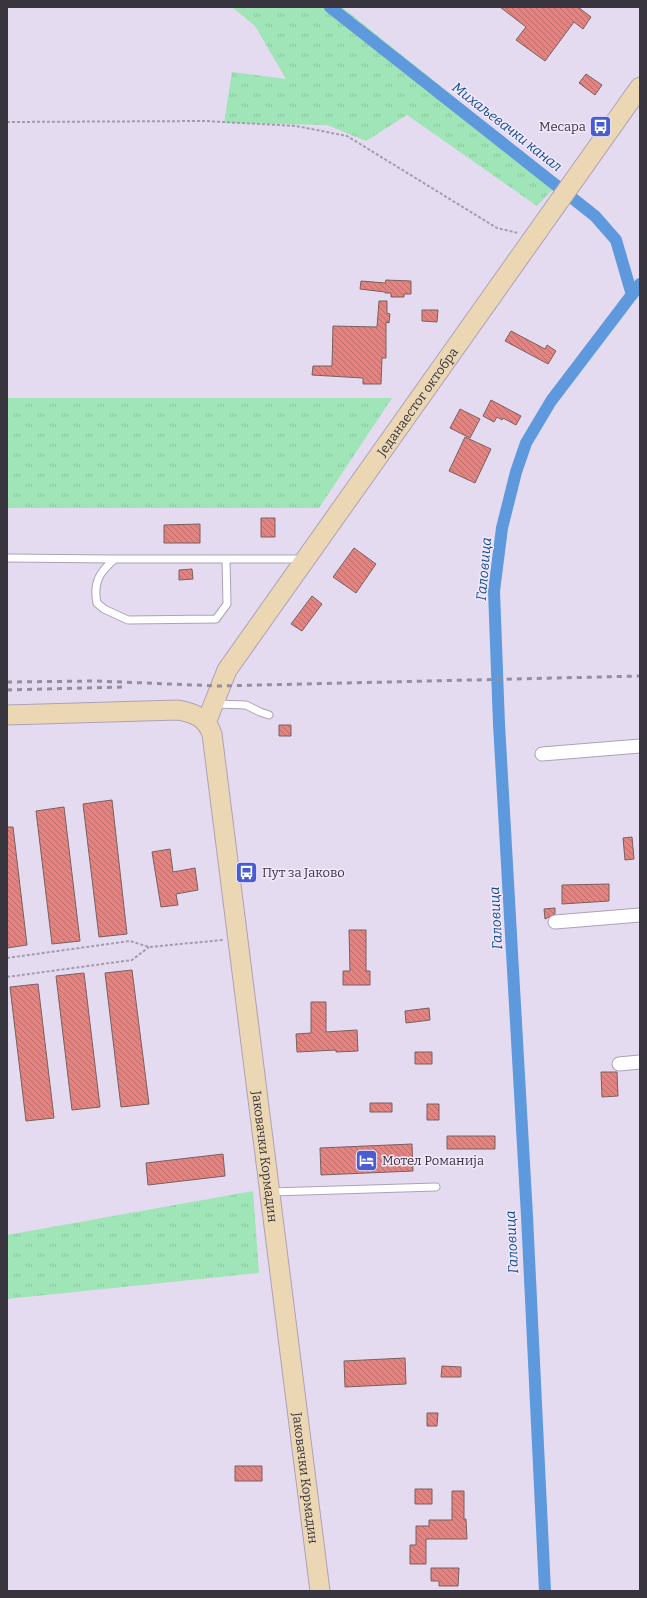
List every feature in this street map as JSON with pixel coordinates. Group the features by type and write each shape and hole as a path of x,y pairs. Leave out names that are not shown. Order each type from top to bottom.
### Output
{"main road":[{"name":"Једанаестог октобра","path":"206,723 227,670 640,87"},
{"path":"7,715 178,710 193,713 206,723"},
{"name":"Јаковачки Кормадин","path":"206,723 213,741 271,1192 320,1591"}],"street":[{"path":"542,754 640,746"},
{"path":"555,922 640,915"},
{"path":"619,1064 640,1062"}],"lane":[{"path":"7,558 306,559"},
{"path":"115,559 104,568 94,588 97,603 104,609 128,620 216,619 227,604 226,559"},
{"path":"213,704 246,705 269,715"},
{"path":"271,1192 436,1187"}],"path":[{"path":"7,122 204,121 296,126 347,136 497,228 533,237"},
{"path":"7,958 130,941 149,947 238,938"},
{"path":"7,977 132,960 149,947"}],"green space":[{"path":"232,7 342,7 560,182 537,206 407,115 366,141 327,125 224,123 232,72 286,79 255,26"},
{"path":"7,398 392,398 319,508 7,508"},
{"path":"253,1191 259,1273 7,1299 7,1235"}],"building":[{"path":"500,7 578,7 591,17 583,29 574,22 545,61 516,40 526,27"},
{"path":"586,74 602,85 595,95 579,83"},
{"path":"386,280 411,281 411,294 404,294 404,297 391,297 391,293 360,289 361,281 385,283"},
{"path":"379,301 387,301 387,313 390,314 389,323 386,322 386,358 382,358 381,384 363,384 363,378 312,375 313,366 332,366 333,326 377,327"},
{"path":"422,310 438,310 437,322 422,321"},
{"path":"511,331 545,349 547,345 556,351 548,364 505,341"},
{"path":"491,400 521,416 516,425 503,418 502,420 497,417 494,422 483,416"},
{"path":"460,409 480,419 470,438 450,428"},
{"path":"465,437 491,449 475,483 449,471"},
{"path":"261,518 275,518 275,537 261,537"},
{"path":"200,524 200,543 164,543 164,525"},
{"path":"354,548 376,564 356,593 333,577"},
{"path":"192,569 193,579 179,580 179,570"},
{"path":"312,596 322,604 302,631 291,624"},
{"path":"279,725 291,725 291,736 279,736"},
{"path":"112,800 127,934 99,937 83,804"},
{"path":"64,807 80,941 52,944 36,811"},
{"path":"7,827 13,827 27,945 7,948"},
{"path":"632,837 634,859 625,860 623,838"},
{"path":"170,849 173,872 195,868 198,890 176,894 178,905 161,907 152,852"},
{"path":"609,884 609,901 562,904 562,885"},
{"path":"555,908 555,914 545,919 544,909"},
{"path":"349,930 366,930 366,971 370,971 370,985 343,985 343,971 350,971"},
{"path":"132,970 149,1104 121,1107 105,973"},
{"path":"84,973 100,1107 72,1110 56,976"},
{"path":"38,984 54,1118 26,1121 10,987"},
{"path":"311,1002 326,1002 326,1032 357,1030 358,1051 336,1052 336,1050 297,1052 296,1034 311,1033"},
{"path":"429,1008 430,1020 406,1023 405,1011"},
{"path":"415,1052 432,1052 432,1064 415,1064"},
{"path":"601,1072 617,1072 618,1096 602,1097"},
{"path":"370,1103 392,1103 392,1112 370,1112"},
{"path":"427,1104 439,1104 439,1120 427,1120"},
{"path":"447,1136 495,1136 495,1149 447,1149"},
{"name":"Мотел Романија","path":"412,1144 413,1171 321,1175 320,1148"},
{"path":"223,1154 225,1176 148,1185 146,1163"},
{"path":"405,1358 406,1384 345,1387 344,1361"},
{"path":"442,1366 461,1367 461,1377 441,1377"},
{"path":"427,1413 438,1413 437,1426 427,1426"},
{"path":"235,1466 262,1466 262,1481 235,1481"},
{"path":"415,1489 432,1489 432,1504 415,1504"},
{"path":"452,1491 464,1491 464,1519 466,1519 467,1539 426,1539 426,1564 410,1564 410,1545 416,1545 416,1526 429,1526 429,1520 452,1520"},
{"path":"431,1568 459,1568 458,1586 439,1586 439,1581 431,1581"}],"waterway":[{"name":"Михаљевачки канал","path":"330,7 595,216 616,240 632,295"},
{"name":"Галовица","path":"545,1591 527,1216 499,724 494,591 502,528 516,472 526,443 551,401 640,284"}],"railway":[{"path":"7,682 96,681 219,686 640,676"},
{"path":"7,690 126,687"}],"place":[{"name":"Месара","path":"601,126"},
{"name":"Пут за Јаково","path":"247,872"},
{"name":"Мотел Романија","path":"367,1160"}]}
